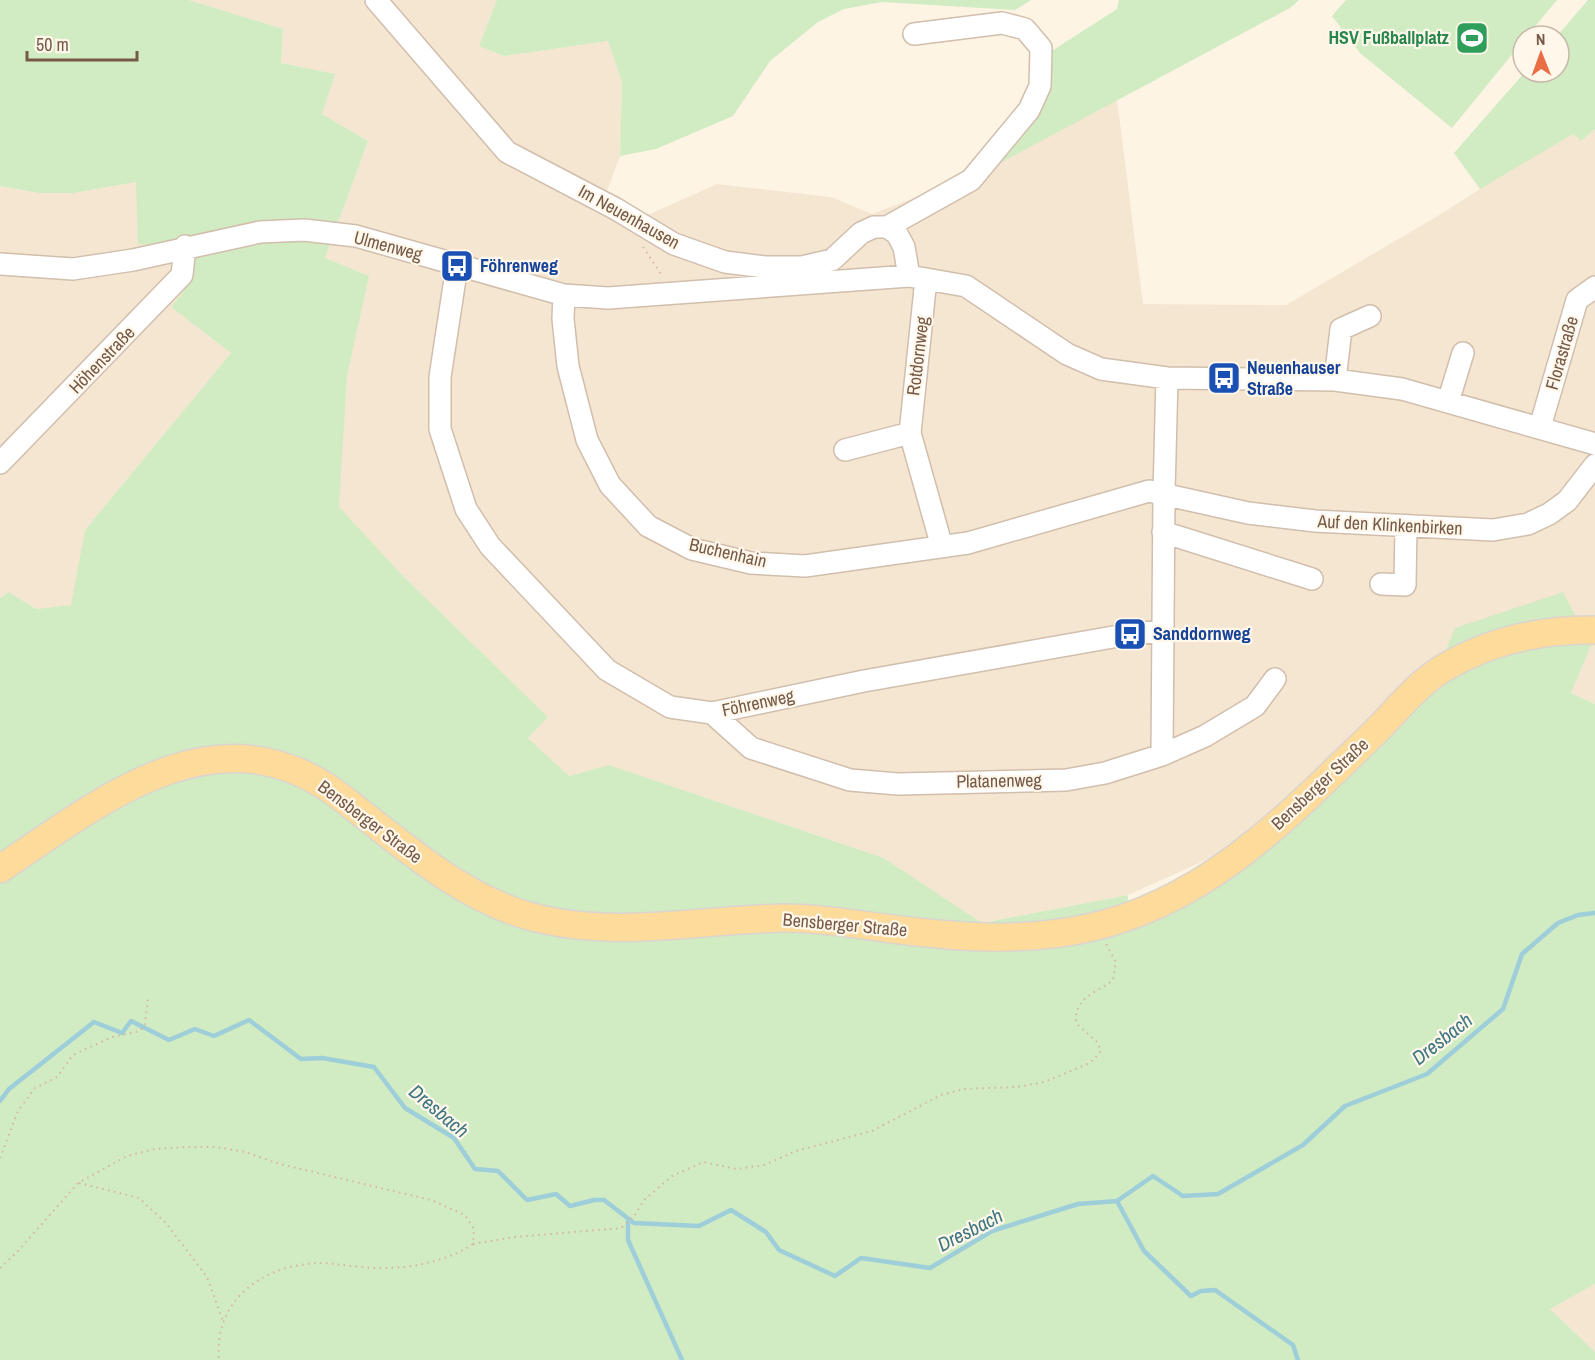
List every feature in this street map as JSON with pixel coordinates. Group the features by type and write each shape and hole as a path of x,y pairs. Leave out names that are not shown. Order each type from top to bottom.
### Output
{"main road":[{"name":"Bensberger Straße","path":"0,869 94,808 148,778 189,762 224,758 255,759 321,783 422,862 475,894 501,907 564,925 602,928 654,927 792,918 974,938 1017,938 1094,927 1172,898 1214,876 1283,821 1437,672 1478,650 1525,635 1574,629 1595,630"}],"street":[{"name":"Im Neuenhausen","path":"376,0 507,152 616,209 674,243 725,262 765,267 802,267 832,260 861,233 874,227 887,227 971,180 1029,110 1040,86 1041,48 1025,28 1002,23 914,34"},
{"path":"887,227 897,234 917,278 966,286 1082,362 1119,373 1167,378 1335,380 1402,389 1595,444"},
{"name":"Ulmenweg","path":"0,264 73,269 133,260 184,246 260,232 304,230 356,236 564,296 608,298 731,288 917,278"},
{"name":"Höhenstraße","path":"0,463 182,275 184,246"},
{"name":"Föhrenweg","path":"457,266 440,378 440,429 466,509 490,546 607,670 670,707 712,713 875,679 1130,634 1162,631"},
{"name":"Rotdornweg","path":"917,278 910,433 942,547"},
{"name":"Florastraße","path":"1540,427 1577,300 1595,287"},
{"name":"Buchenhain","path":"564,296 563,319 568,366 587,440 610,484 648,526 692,549 751,563 805,566 968,543 1149,491 1164,493"},
{"path":"1335,380 1341,329 1370,316"},
{"path":"1448,402 1463,353"},
{"path":"1162,755 1163,532 1167,378"},
{"path":"845,450 910,433"},
{"name":"Auf den Klinkenbirken","path":"1164,493 1248,513 1316,522 1493,530 1528,524 1548,514 1567,501 1595,465"},
{"path":"1381,584 1405,585 1406,526"},
{"path":"1163,532 1312,579"},
{"name":"Platanenweg","path":"712,713 751,748 850,780 898,784 1066,780 1105,773 1162,755 1204,736 1255,706 1275,679"}],"path":[{"path":"641,246 674,292"},
{"path":"219,1360 218,1343 223,1322 234,1299 255,1282 281,1270 306,1264 330,1263 363,1268 407,1265 461,1252 473,1244 515,1237 621,1228 635,1215 644,1200 672,1176 703,1162 736,1170 764,1165 796,1151 872,1131 941,1095 964,1089 1017,1087 1055,1078 1090,1063 1101,1051 1097,1042 1076,1023 1075,1011 1079,1002 1113,980 1116,962 1094,927"},
{"path":"0,1158 18,1111 36,1088 57,1077 73,1055 112,1037 140,1031 145,1024 148,999"},
{"path":"0,1268 18,1252 78,1183 127,1156 155,1149 186,1147 215,1147 245,1152 280,1164 431,1200 465,1215 474,1229 473,1244"},
{"path":"78,1183 139,1198 166,1223 207,1277 223,1322"}],"shaded area":[{"path":"189,0 497,0 479,46 504,56 608,41 622,82 620,156 606,194 643,217 717,184 831,197 872,214 987,170 1117,99 1143,304 1286,305 1573,134 1581,141 1595,129 1595,704 1571,693 1591,646 1437,672 1283,821 1204,861 1128,895 982,923 884,858 609,765 569,776 528,738 548,717 404,577 338,507 347,376 368,276 325,258 368,141 322,114 334,74 281,63 283,29"},
{"path":"136,182 185,246 190,282 171,307 231,353 85,530 72,605 36,609 9,592 0,598 0,186 39,193 74,193"},
{"path":"1595,1284 1595,1352 1549,1309"}],"green space":[{"path":"0,0 189,0 283,29 281,63 335,74 322,114 368,141 325,258 369,276 347,376 339,507 404,577 548,717 528,738 569,776 609,765 884,858 982,923 1128,895 1127,915 1172,898 1437,672 1455,628 1563,592 1591,646 1571,693 1595,704 1595,1284 1550,1309 1595,1352 1595,1360 0,1360 0,598 9,592 36,609 71,605 85,530 231,353 171,307 190,282 185,247 138,244 136,182 74,193 39,193 0,186"},
{"path":"497,0 1031,0 1015,10 882,2 844,9 818,22 770,61 733,116 656,149 620,156 622,82 608,41 504,56 479,46"},
{"path":"1119,0 1299,0 1290,8 987,170 1047,54 1117,9"},
{"path":"1346,0 1557,0 1537,24 1511,24 1511,56 1452,128 1360,53 1332,16"},
{"path":"1588,0 1595,0 1595,129 1581,141 1573,134 1480,189 1454,153 1514,84 1571,84 1571,24 1567,24"}],"waterway":[{"name":"Dresbach","path":"0,1101 9,1089 94,1022 122,1033 131,1021 169,1040 195,1029 214,1036 249,1020 301,1059 322,1058 374,1067 405,1108 454,1138 475,1169 498,1171 527,1200 556,1194 570,1206 604,1200 634,1223 699,1226 731,1210 766,1232 779,1250 835,1276 861,1258 930,1268 992,1231 1078,1204 1117,1201 1153,1176 1183,1196 1218,1194 1303,1145 1345,1106 1427,1074 1503,1009 1522,954 1558,923 1578,915 1595,913"},
{"path":"1117,1201 1144,1251 1191,1296 1201,1291 1215,1290 1293,1345 1298,1360"},
{"path":"628,1219 628,1240 682,1360"}],"place":[{"name":"HSV Fußballplatz","path":"1472,38"},
{"name":"Föhrenweg","path":"457,266"},
{"name":"Neuenhauser Straße","path":"1224,378"},
{"name":"Sanddornweg","path":"1130,634"}]}
